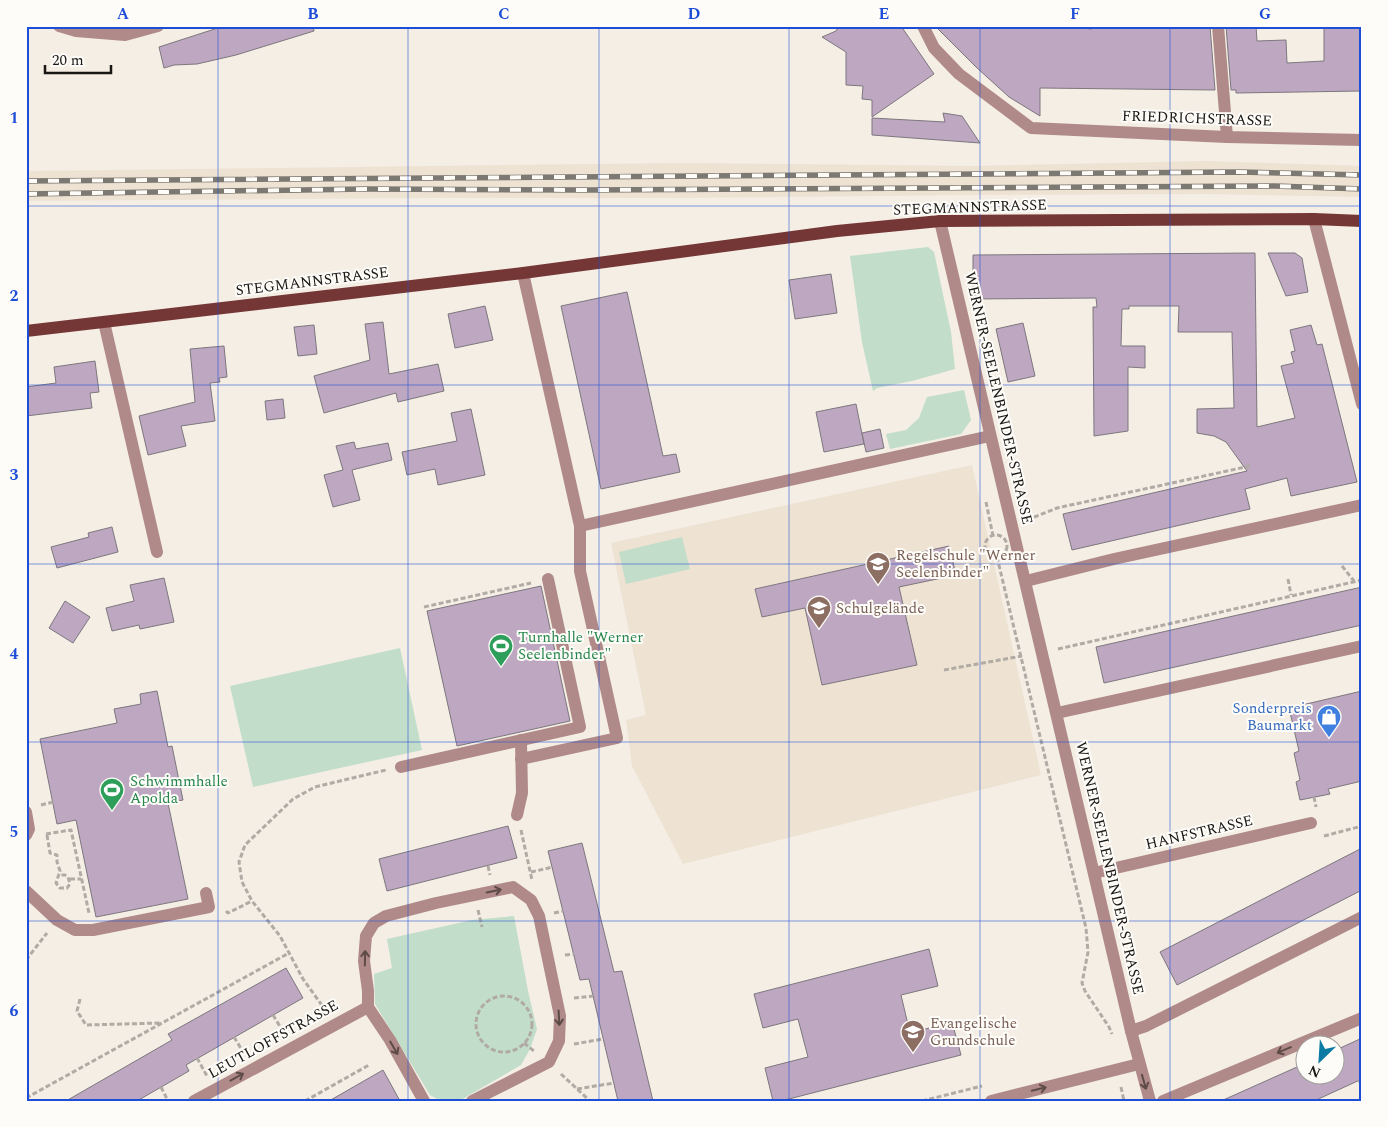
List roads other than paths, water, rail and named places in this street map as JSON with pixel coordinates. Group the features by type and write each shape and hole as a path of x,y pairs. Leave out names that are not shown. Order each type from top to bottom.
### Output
{"main road":[{"name":"STEGMANNSTRASSE","path":"26,331 523,273 837,231 940,221 1314,219 1362,221"}],"street":[{"path":"59,26 76,31 125,35 158,26"},
{"name":"FRIEDRICHSTRASSE","path":"923,26 934,48 959,74 1031,128 1362,140"},
{"path":"1218,26 1227,136"},
{"path":"1314,219 1362,404"},
{"name":"WERNER-SEELENBINDER-STRASSE","path":"940,221 1131,1031 1150,1101"},
{"path":"521,760 617,738 580,571 580,526 523,273"},
{"path":"104,322 157,552"},
{"path":"580,526 990,436"},
{"path":"1026,582 1114,559 1362,505"},
{"path":"401,767 580,727 548,579"},
{"path":"1056,713 1362,646"},
{"path":"517,815 522,793 521,740"},
{"path":"26,812 29,829 26,834"},
{"name":"HANFSTRASSE","path":"1094,873 1311,824"},
{"path":"424,1101 390,1040 368,1007 364,961 366,936 374,923 386,916 436,903 513,887 531,900 539,916 560,1016 559,1041 549,1062 472,1101"},
{"path":"26,891 56,920 75,930 92,930 209,907 206,893"},
{"path":"1131,1031 1146,1026 1362,918"},
{"name":"LEUTLOFFSTRASSE","path":"194,1101 340,1020 368,1007"},
{"path":"1163,1101 1362,1018"},
{"path":"991,1101 1139,1064"}],"railway":[{"path":"26,181 1239,172 1362,175"},
{"path":"26,194 366,189 588,190 1275,186 1362,189"}],"place":[{"name":"Regelschule \"Werner Seelenbinder\"","path":"878,585"},
{"name":"Schulgelände","path":"819,629"},
{"name":"Turnhalle \"Werner Seelenbinder\"","path":"501,667"},
{"name":"Sonderpreis Baumarkt","path":"1329,738"},
{"name":"Schwimmhalle Apolda","path":"112,811"},
{"name":"Evangelische Grundschule","path":"913,1053"}]}
